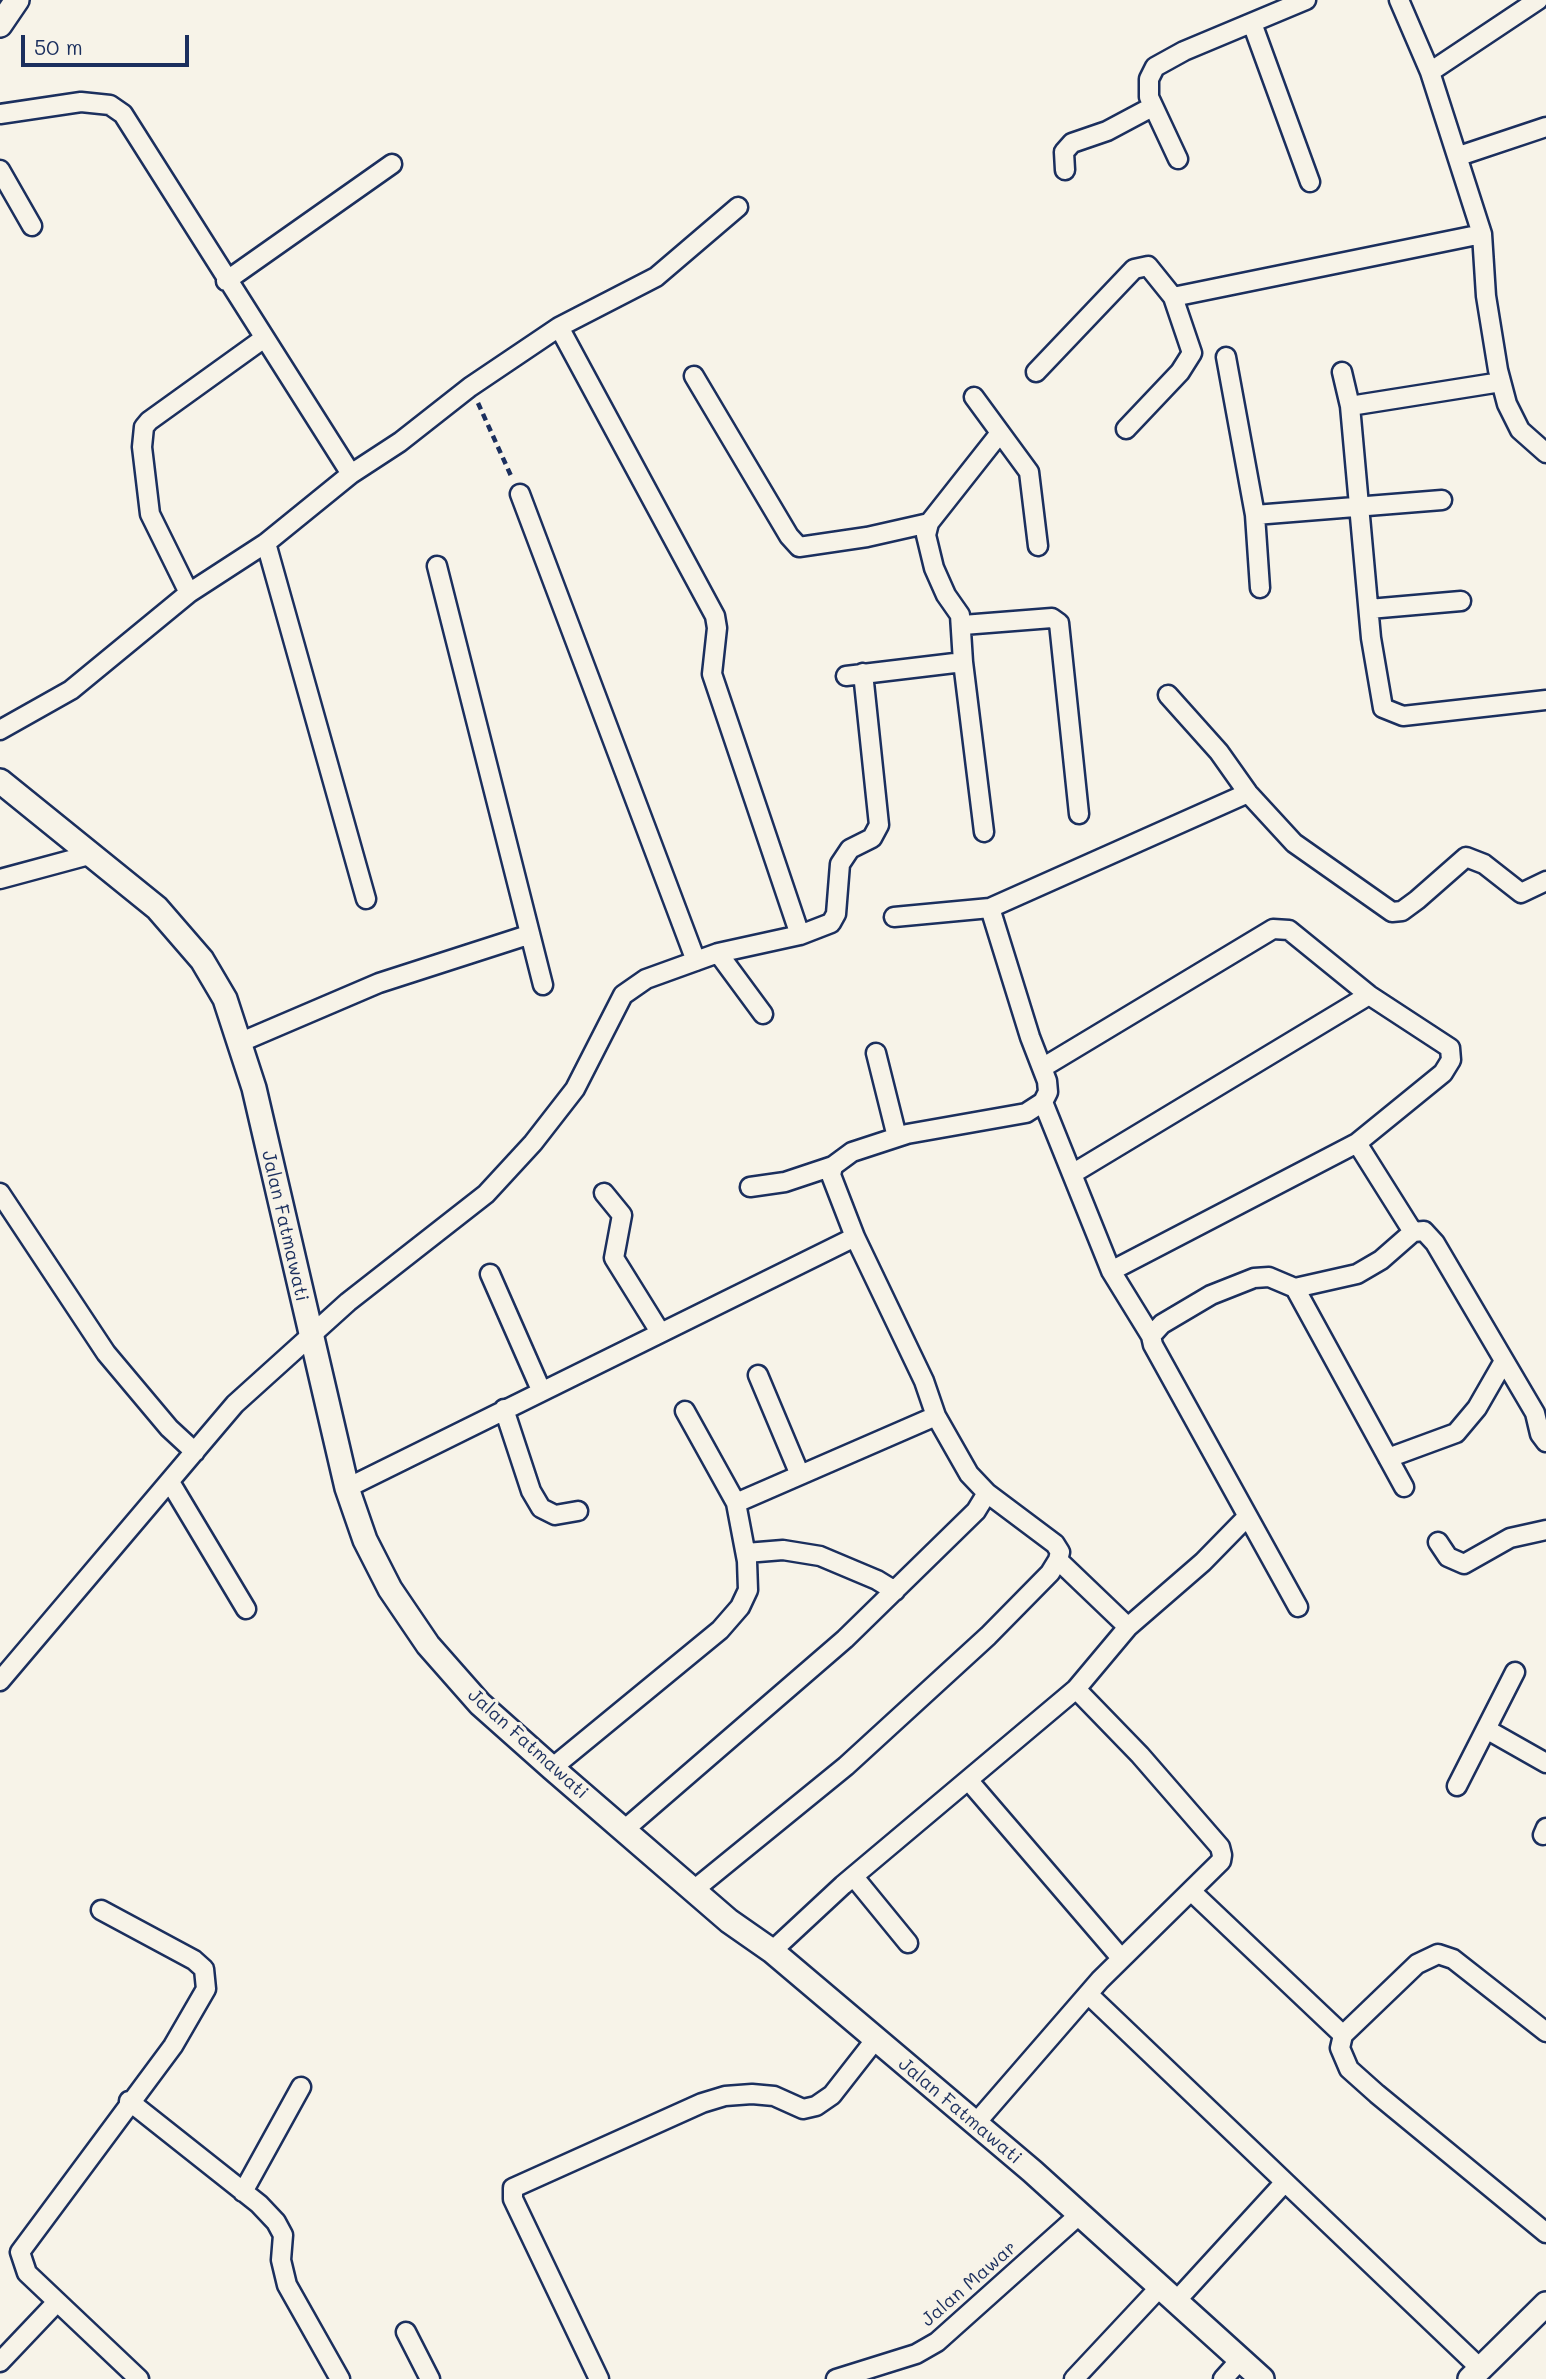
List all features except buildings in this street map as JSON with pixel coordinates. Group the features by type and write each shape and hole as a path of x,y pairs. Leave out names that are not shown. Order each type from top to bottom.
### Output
{"street":[{"path":"0,25 16,0"},
{"path":"1178,159 1152,107 1148,86 1155,66 1184,51 1307,0"},
{"path":"1399,0 1430,72 1482,234 1486,296 1501,382 1520,430 1546,453"},
{"path":"1430,72 1538,0"},
{"path":"1252,23 1310,182"},
{"path":"0,114 81,102 110,105 123,114 156,162 226,281 351,474"},
{"path":"1065,170 1064,152 1072,143 1107,131 1152,107"},
{"path":"1459,156 1546,127"},
{"path":"226,281 392,164"},
{"path":"0,170 32,226"},
{"path":"0,730 71,690 189,593 266,543 351,474 400,442 470,387 559,327 656,277 738,206"},
{"path":"1172,297 1482,234"},
{"path":"1036,372 1138,266 1148,266 1157,274 1172,297 1186,327 1192,353 1180,372 1126,429"},
{"path":"559,327 715,616 717,628 712,674 800,935"},
{"path":"189,593 150,514 142,447 144,427 263,339"},
{"path":"1226,357 1255,515 1260,588"},
{"path":"1342,372 1350,405 1368,609 1383,708 1391,714 1403,716 1546,700"},
{"path":"694,376 799,547 867,537 929,523"},
{"path":"1350,405 1501,382"},
{"path":"974,397 1030,472 1038,547"},
{"path":"984,832 963,662 963,625 934,568 927,545 929,523 1000,433"},
{"path":"520,494 696,961"},
{"path":"1255,515 1443,500"},
{"path":"266,543 366,899"},
{"path":"437,566 542,985"},
{"path":"1368,609 1461,601"},
{"path":"963,625 1056,619 1063,656 1079,814"},
{"path":"0,1681 234,1404 309,1335 495,1184 575,1089 623,995 646,979 718,953 800,935 831,923 836,914 840,864 850,849 872,838 879,825 854,674 963,662"},
{"path":"1168,695 1219,752 1248,793 1294,843 1392,912 1402,911 1418,900 1466,857 1484,864 1521,893 1546,881"},
{"name":"Jalan Fatmawati","path":"0,782 157,908 202,960 225,999 241,1042 347,1488 365,1540 390,1589 429,1645 480,1704 552,1768 729,1921 772,1951 1032,2171 1262,2379"},
{"path":"894,917 990,908 1248,793"},
{"path":"0,879 89,855"},
{"path":"750,1187 785,1182 833,1166 852,1152 897,1137 1026,1113 1043,1102 1048,1093 1042,1068 990,908"},
{"path":"1042,1068 1273,929 1289,930 1369,995 1450,1048 1451,1060 1443,1073 1357,1143 1111,1272"},
{"path":"241,1042 379,982 528,935"},
{"path":"718,953 763,1014"},
{"path":"1072,1174 1369,995"},
{"path":"876,1053 897,1137"},
{"path":"1043,1102 1111,1272 1152,1336 1153,1345 1298,1607"},
{"path":"1357,1143 1413,1232"},
{"path":"695,1889 846,1766 988,1636 1050,1573 1060,1552 1055,1544 987,1493 969,1474 936,1416 924,1381 855,1237 833,1183 833,1166"},
{"path":"0,1193 106,1353 169,1429 195,1452"},
{"path":"604,1193 622,1215 614,1258 660,1332"},
{"path":"1152,1336 1162,1324 1211,1295 1254,1279 1269,1277 1295,1287 1357,1274 1381,1261 1413,1232 1424,1231 1435,1243 1504,1362 1541,1409 1540,1434 1546,1442"},
{"path":"347,1488 855,1237"},
{"path":"490,1274 541,1390"},
{"path":"1295,1287 1404,1487"},
{"path":"1388,1458 1456,1433 1477,1408 1504,1362"},
{"path":"758,1375 800,1475"},
{"path":"504,1409 531,1491 541,1508 555,1515 578,1511"},
{"path":"552,1768 720,1630 740,1607 748,1590 746,1553 736,1503 685,1411"},
{"path":"736,1503 936,1416"},
{"path":"170,1482 246,1609"},
{"path":"624,1830 836,1647 976,1511 987,1493"},
{"path":"772,1951 854,1877 1076,1689 1128,1627 1203,1562 1247,1517"},
{"path":"1438,1542 1448,1558 1464,1564 1510,1538 1546,1530"},
{"path":"746,1553 783,1550 820,1556 877,1580 895,1591"},
{"path":"1058,1560 1128,1627"},
{"path":"1457,1786 1515,1672"},
{"path":"975,2124 1121,1958 1220,1861 1220,1847 1140,1755 1076,1689"},
{"path":"1486,1729 1546,1763"},
{"path":"969,1781 1121,1958"},
{"path":"854,1877 908,1943"},
{"path":"1191,1891 1343,2035"},
{"path":"101,1910 194,1960 204,1969 206,1989 186,2028 19,2252 27,2273 139,2379"},
{"path":"1546,2032 1463,1967 1438,1954 1417,1964 1343,2035 1340,2048 1349,2069 1546,2233"},
{"path":"1088,1994 1285,2182 1475,2374 1546,2304"},
{"path":"599,2379 513,2199 513,2188 702,2103 725,2096 774,2096 803,2109 816,2106 832,2095 875,2040"},
{"path":"243,2192 301,2087"},
{"path":"129,2101 243,2192 279,2228 284,2245 281,2260 287,2285 340,2379"},
{"path":"1074,2379 1285,2182"},
{"name":"Jalan Mawar","path":"836,2379 880,2363 916,2354 937,2342 1079,2215"},
{"path":"0,2362 57,2302"},
{"path":"406,2332 430,2379"},
{"path":"1223,2379 1241,2359"},
{"path":"880,2363 890,2379"}],"path":[{"path":"470,387 520,494"}]}
